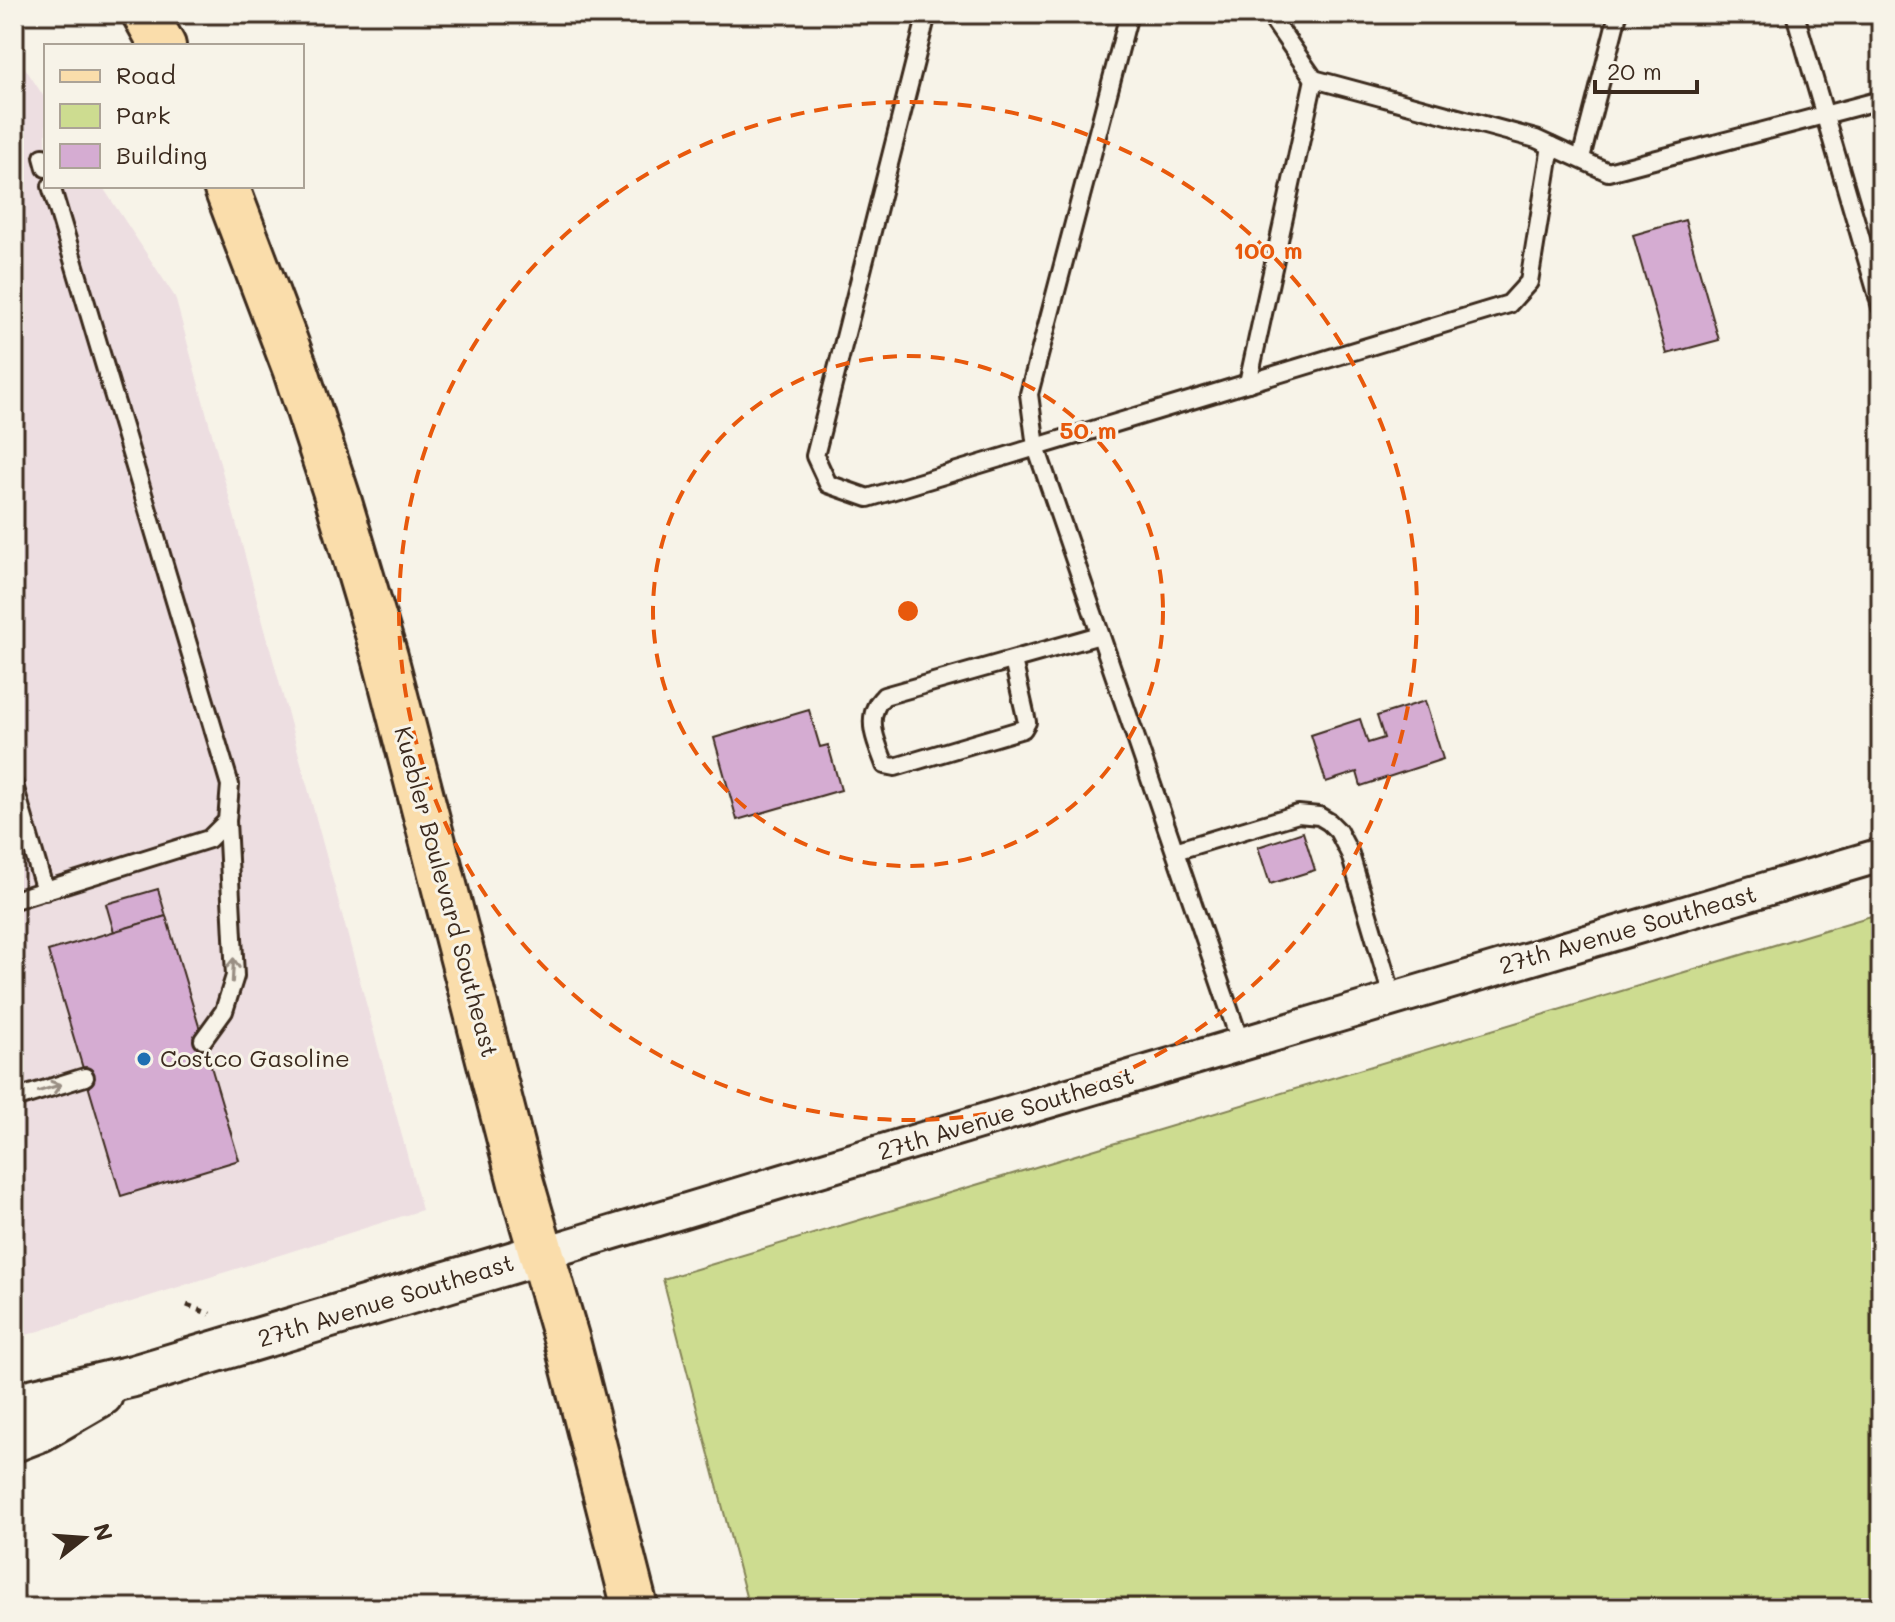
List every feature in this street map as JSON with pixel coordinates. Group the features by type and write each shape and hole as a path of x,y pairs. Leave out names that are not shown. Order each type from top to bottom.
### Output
{"main road":[{"path":"145,14 162,44"},
{"name":"Kuebler Boulevard Southeast","path":"227,188 295,368 343,513 385,657 635,1608"}],"street":[{"name":"27th Avenue Southeast","path":"14,1404 133,1376 1881,855"},
{"path":"14,1374 133,1376"},
{"name":"27th Avenue Southeast","path":"14,1441 40,1431 133,1376"}],"lane":[{"path":"927,14 815,456 828,484 868,498 1509,304 1529,282 1551,146"},
{"path":"1129,14 1029,394 1036,447 1241,1044"},
{"path":"1269,14 1314,79 1536,139 1608,172 1881,100"},
{"path":"1581,158 1618,14"},
{"path":"1795,14 1881,307"},
{"path":"1248,383 1314,79"},
{"path":"52,188 230,785 227,821 235,976 224,1011 203,1040"},
{"path":"1013,660 1027,722 1023,729 895,767 885,765 873,725 875,707 884,696 1100,635"},
{"path":"14,785 45,891"},
{"path":"1175,851 1298,814 1319,816 1329,822 1338,831 1350,854 1393,999"},
{"path":"14,900 209,839 227,821"},
{"path":"14,1099 85,1077"}],"shaded area":[{"path":"14,51 44,97 44,188 103,188 175,297 422,1210 14,1339"}],"green space":[{"path":"1881,913 1881,1608 749,1608 663,1279"}],"building":[{"path":"1685,220 1719,340 1667,354 1633,235"},
{"path":"1425,701 1443,759 1361,786 1357,772 1326,782 1311,735 1360,719 1368,743 1384,738 1377,716"},
{"path":"809,710 820,747 828,745 841,790 737,820 714,738"},
{"path":"1303,832 1315,870 1270,884 1258,847"},
{"path":"158,889 166,916 114,932 106,904"},
{"name":"Costco Gasoline","path":"166,916 239,1160 121,1196 48,951"}],"place":[{"name":"Costco Gasoline","path":"144,1059"}]}
